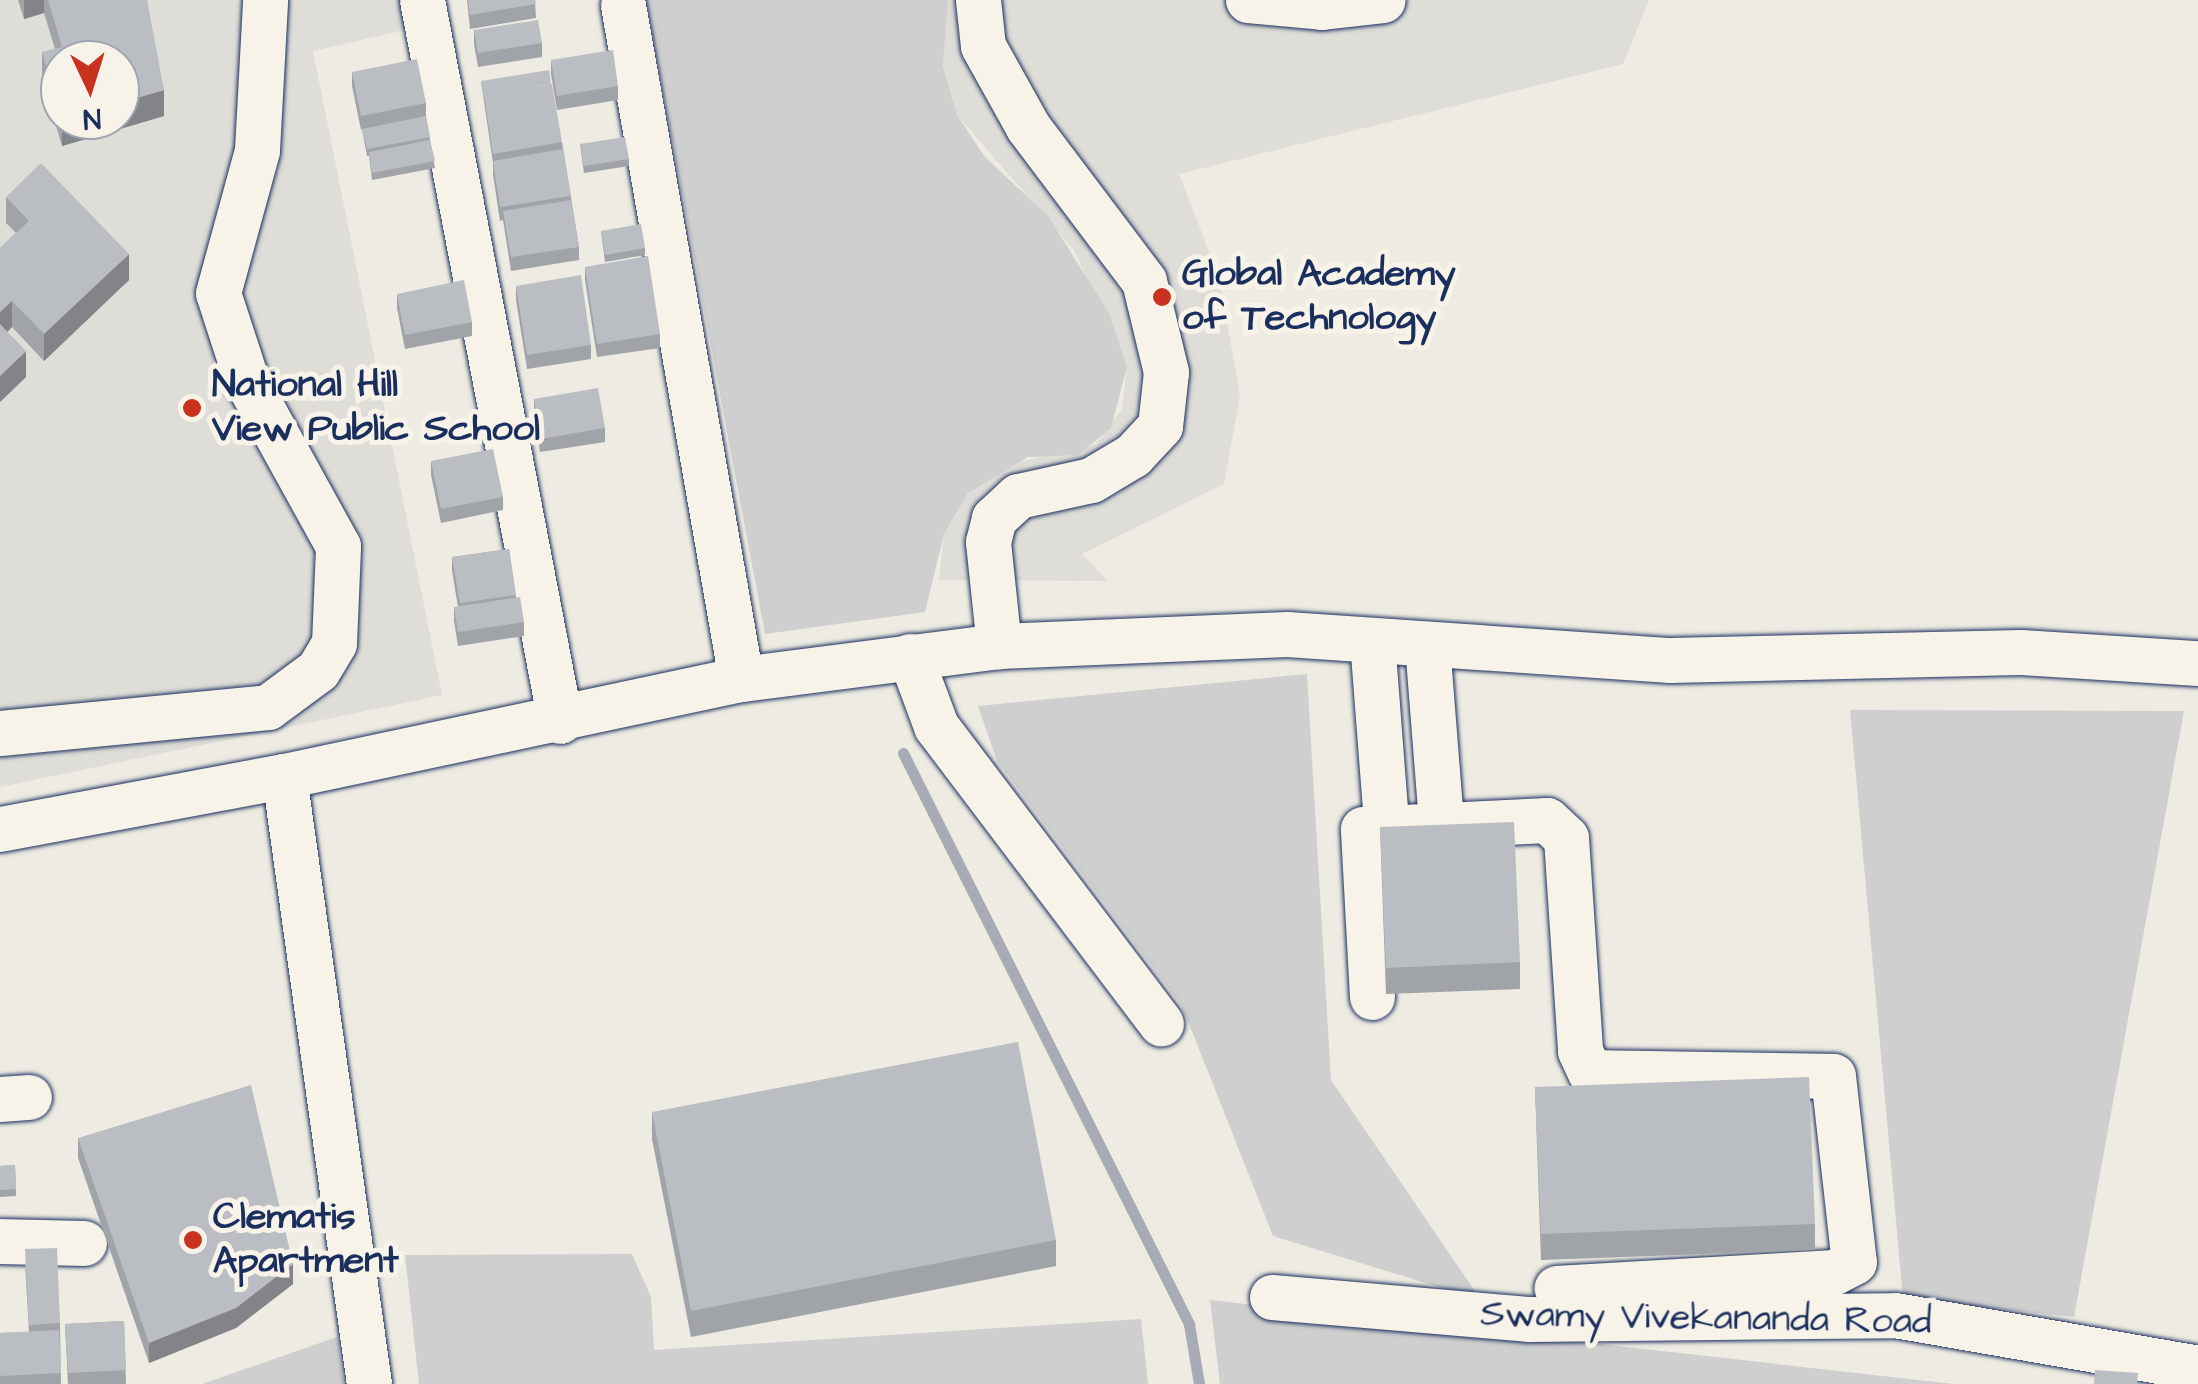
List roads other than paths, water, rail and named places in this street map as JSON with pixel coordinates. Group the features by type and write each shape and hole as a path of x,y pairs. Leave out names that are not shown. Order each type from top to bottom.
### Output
{"street":[{"path":"0,734 268,706 318,670 334,643 338,546 246,379 218,293 257,150 266,0"},
{"path":"422,0 560,720"},
{"path":"978,0 984,46 1028,127 1144,281 1166,372 1160,426 1133,455 1091,480 1018,496 994,518 999,646"},
{"path":"1248,0 1383,0"},
{"path":"623,5 742,679"},
{"path":"1372,640 1386,824"},
{"path":"0,829 284,776 742,679 999,646 1372,640 1670,660 2021,652 2198,663"},
{"path":"1427,644 1441,822"},
{"path":"910,656 936,726 1161,1024"},
{"path":"284,776 370,1384"},
{"path":"1372,996 1360,836 1386,824 1547,820 1562,829 1580,1051 1590,1072 1810,1070 1837,1086 1854,1262 1834,1272 1556,1288"},
{"path":"0,1242 84,1243"},
{"name":"Swamy Vivekananda Road","path":"1272,1296 1530,1319 1895,1315 2198,1368"}],"waterway":[{"path":"903,753 1189,1324 1199,1384"}],"place":[{"name":"Global Academy of Technology","path":"1162,297"},
{"name":"National Hill View Public School","path":"192,408"},
{"name":"Clematis Apartment","path":"193,1240"}]}
